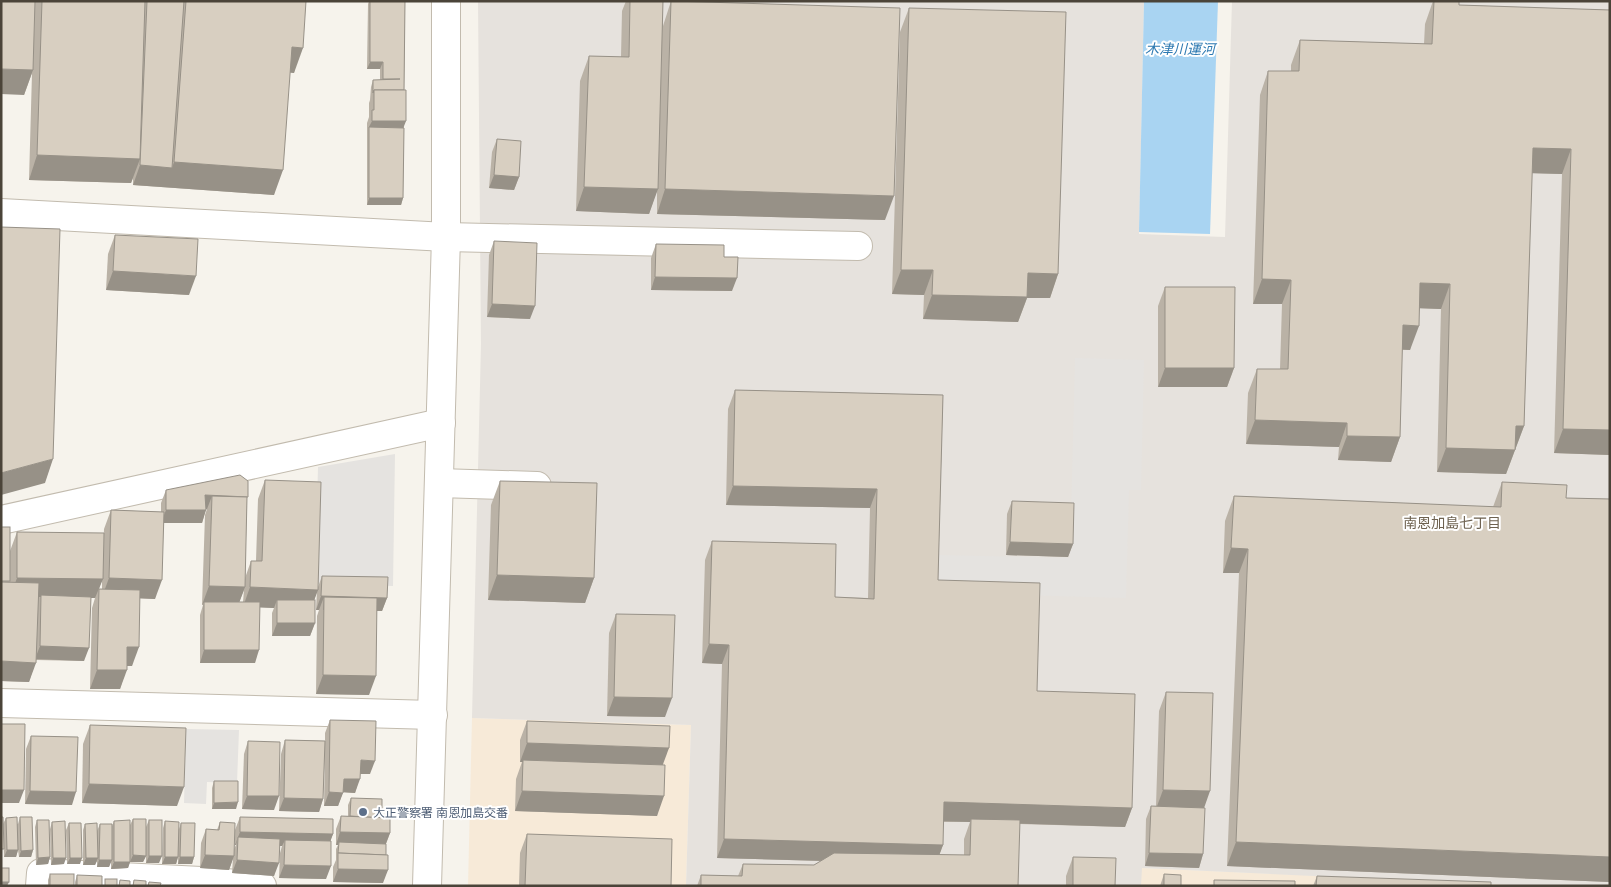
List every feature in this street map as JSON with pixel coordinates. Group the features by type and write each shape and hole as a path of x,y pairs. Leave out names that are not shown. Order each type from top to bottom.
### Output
{"street":[{"path":"427,886 446,236 446,1"},
{"path":"1,214 446,236 858,246"},
{"path":"1,520 441,423"},
{"path":"439,483 566,487"},
{"path":"1,703 433,715"},
{"path":"40,886 41,873 262,886"}],"shaded area":[{"path":"478,1 1144,1 1139,234 1225,237 1232,1 1610,1 1610,886 1533,886 1142,868 1141,886 686,886 691,725 472,718 481,344"},
{"path":"1075,358 1144,360 1141,490 1129,490 1126,598 937,593 938,555 1070,558"},
{"path":"395,454 393,586 315,584 318,467"},
{"path":"472,718 691,725 686,886 468,886"},
{"path":"186,729 239,730 237,783 207,782 206,804 184,803"},
{"path":"1141,868 1533,885 1533,886 1141,886"}],"water":[{"name":"木津川運河","path":"1144,1 1218,1 1210,234 1139,232"}],"building":[{"path":"1,1 35,1 33,70 1,69"},
{"path":"42,1 145,1 140,159 37,155"},
{"path":"147,1 184,1 172,168 140,165"},
{"path":"186,1 306,1 303,48 292,47 283,170 174,162"},
{"path":"370,1 405,1 404,90 374,90 373,93 373,80 400,79 383,79 383,62 370,62"},
{"path":"630,1 663,1 658,189 584,187 589,56 629,57"},
{"path":"671,1 900,8 894,196 665,189"},
{"path":"1434,1 1459,1 1459,5 1610,10 1610,430 1563,429 1571,149 1533,148 1524,426 1516,426 1515,450 1446,448 1450,284 1420,283 1419,326 1403,325 1400,437 1347,436 1347,423 1255,420 1257,369 1288,369 1291,280 1262,279 1268,71 1299,71 1300,40 1432,44"},
{"path":"909,8 1066,12 1058,274 1028,273 1027,297 932,295 933,270 901,270"},
{"path":"374,90 406,90 406,121 372,121"},
{"path":"369,127 404,128 403,198 369,198"},
{"path":"497,139 521,141 519,177 494,175"},
{"path":"1,227 60,229 53,459 1,473"},
{"path":"115,235 198,239 196,276 113,271"},
{"path":"494,241 537,243 535,306 492,304"},
{"path":"656,244 724,245 724,257 738,257 737,278 655,277"},
{"path":"1165,287 1235,287 1234,368 1165,368"},
{"path":"735,390 943,395 938,580 1040,583 1037,691 1135,694 1132,808 944,802 943,845 724,839 729,645 709,644 712,541 836,544 835,597 874,599 877,489 733,486"},
{"path":"240,475 248,481 248,497 205,495 206,510 166,510 166,490"},
{"path":"265,480 321,482 318,590 250,587 251,561 262,561"},
{"path":"500,481 597,483 594,578 497,575"},
{"path":"1502,482 1567,485 1566,498 1610,499 1610,857 1236,842 1248,549 1231,548 1234,496 1501,507"},
{"path":"212,496 247,497 245,587 209,586"},
{"path":"1012,501 1074,503 1073,544 1010,542"},
{"path":"111,510 164,512 162,580 109,578"},
{"path":"1,527 10,527 10,581 1,581"},
{"path":"17,532 104,533 103,579 17,578"},
{"path":"322,576 388,577 387,598 321,596"},
{"path":"1,582 39,583 36,663 1,661"},
{"path":"99,589 140,590 139,647 127,647 127,670 97,670"},
{"path":"41,595 91,597 89,648 40,646"},
{"path":"324,597 377,598 376,676 323,675"},
{"path":"277,600 315,600 315,623 277,623"},
{"path":"204,602 260,602 259,650 204,650"},
{"path":"616,614 675,615 672,698 614,697"},
{"path":"1166,692 1213,693 1210,791 1163,790"},
{"path":"330,720 376,721 375,761 361,760 360,779 344,779 343,793 329,792"},
{"path":"527,721 670,726 669,748 527,743"},
{"path":"1,724 25,724 24,790 1,790"},
{"path":"90,725 186,728 184,787 89,784"},
{"path":"31,736 78,737 76,792 30,791"},
{"path":"285,740 325,741 323,799 284,798"},
{"path":"248,741 280,742 279,796 247,796"},
{"path":"523,760 665,765 664,796 522,791"},
{"path":"214,781 238,781 238,802 214,803"},
{"path":"351,798 382,799 382,818 350,816"},
{"path":"1151,806 1205,808 1203,854 1149,853"},
{"path":"341,816 390,818 390,833 340,832"},
{"path":"1,817 3,817 4,849 1,849"},
{"path":"17,817 18,850 7,850 6,818"},
{"path":"20,817 32,817 33,850 21,851"},
{"path":"240,817 333,819 333,834 240,832"},
{"path":"133,819 146,819 146,856 133,855"},
{"path":"971,819 1020,820 1018,886 701,886 701,875 742,876 743,864 814,865 834,853 970,855"},
{"path":"37,820 49,820 50,857 38,858"},
{"path":"130,820 130,862 114,862 114,821"},
{"path":"149,820 162,820 162,856 149,856"},
{"path":"65,821 66,858 53,858 52,822"},
{"path":"165,821 179,822 178,857 165,857"},
{"path":"220,822 235,823 234,856 205,855 206,829 219,830"},
{"path":"69,823 81,823 82,858 70,858"},
{"path":"97,823 98,858 86,858 85,824"},
{"path":"181,823 195,823 194,857 180,857"},
{"path":"100,824 112,824 112,860 99,860"},
{"path":"527,834 672,839 671,886 525,886"},
{"path":"238,837 280,839 279,863 237,860"},
{"path":"285,840 331,841 331,866 284,865"},
{"path":"339,842 386,844 386,855 338,853"},
{"path":"338,853 388,855 388,870 338,869"},
{"path":"1073,857 1116,858 1115,886 1073,886"},
{"path":"1,868 9,868 9,882 1,882"},
{"path":"50,874 74,874 74,886 50,886"},
{"path":"1164,874 1181,875 1181,886 1164,886"},
{"path":"77,875 102,876 102,886 77,886"},
{"path":"1317,876 1491,882 1491,886 1316,886"},
{"path":"105,879 117,879 117,886 105,886"},
{"path":"120,880 130,881 130,886 119,886"},
{"path":"134,880 146,881 146,886 133,886"},
{"path":"1214,880 1295,881 1295,886 1214,886"},
{"path":"149,882 161,883 160,886 148,886"}],"place":[{"name":"大正警察署 南恩加島交番","path":"363,812"}],"district":[{"name":"南恩加島七丁目","path":"1452,523"}]}
